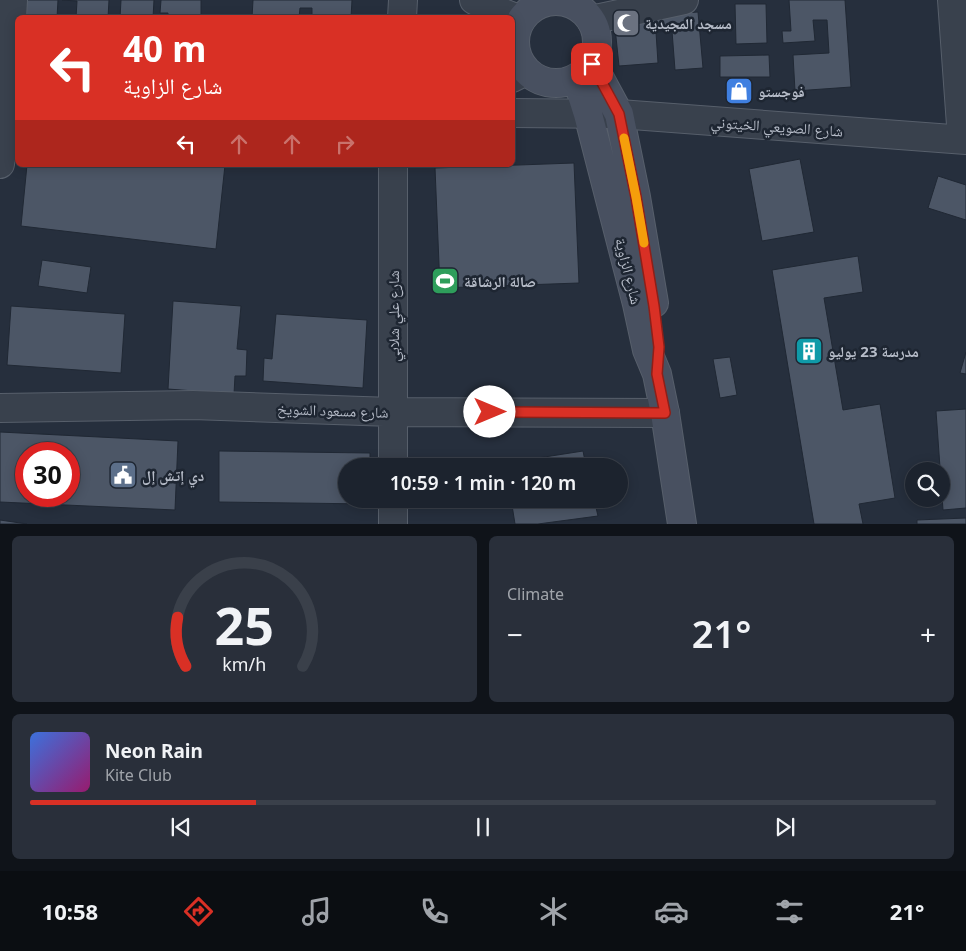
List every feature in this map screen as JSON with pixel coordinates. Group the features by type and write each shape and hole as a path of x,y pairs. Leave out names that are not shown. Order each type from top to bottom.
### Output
{"main road":[{"path":"515,40 521,20 530,10 542,2 556,0 570,3 585,10 596,30 598,41 597,53 585,71 564,83 551,84 519,75 515,50"},
{"path":"585,71 619,114 636,197 654,306 659,347 657,374"},
{"name":"شارع الزاوية","path":"585,71 588,114 638,304 647,350 657,374 682,524"}],"street":[{"path":"0,164 9,87 13,0"},
{"path":"402,0 402,15"},
{"path":"474,0 508,15"},
{"path":"585,10 684,0"},
{"path":"952,0 964,140"},
{"path":"515,18 521,20"},
{"name":"شارع الصويعي الخيتوني","path":"515,113 619,114 964,140"},
{"name":"شارع علي شلابي","path":"393,167 393,458"},
{"name":"شارع مسعود الشويخ","path":"0,408 193,405 392,412 665,413"},
{"path":"393,508 393,524"}],"building":[{"path":"15,0 58,0 57,15 18,15"},
{"path":"62,0 109,0 108,15 76,15 77,1"},
{"path":"121,0 154,0 153,15 120,15"},
{"path":"161,0 201,0 201,15 168,15 168,13 160,13"},
{"path":"253,0 352,0 351,15 312,15 312,8 300,8 299,15 252,15"},
{"path":"789,0 845,0 851,87 795,91 793,55 829,53 827,20 813,20 815,41 783,43 782,31 791,31"},
{"path":"735,4 766,4 767,43 736,44"},
{"path":"698,12 703,68 675,70 672,31 656,32 658,63 619,66 614,18"},
{"path":"769,55 770,77 720,77 720,56"},
{"path":"800,159 814,232 762,241 749,169"},
{"path":"574,163 579,283 440,288 435,168 515,167 515,165"},
{"path":"27,167 225,167 216,249 21,226"},
{"path":"938,176 966,185 966,220 928,208"},
{"name":"مدرسة 23 يوليو","path":"858,256 863,292 824,298 843,410 880,404 895,498 859,504 863,524 814,524 772,270"},
{"path":"42,260 91,267 87,293 38,286"},
{"path":"173,301 241,306 237,349 247,350 246,376 235,376 234,394 168,389"},
{"path":"11,306 125,314 121,373 7,365"},
{"path":"276,314 367,320 363,388 263,381 264,358 272,359"},
{"path":"966,352 966,374 960,373"},
{"path":"730,357 737,395 720,398 713,359"},
{"path":"966,409 966,508 943,510 943,507 950,507 950,462 940,462 936,411"},
{"name":"دي إتش إل","path":"0,432 178,441 175,510 80,506 80,442 15,442 15,503 0,502"},
{"path":"219,451 370,453 370,458 338,458 338,504 219,502"},
{"path":"583,451 584,458 538,458"},
{"path":"512,508 596,508 598,516 538,524 515,524"},
{"path":"966,518 966,524 917,524 917,520"},
{"path":"0,520 27,524 0,524"}],"slow traffic":[{"path":"624,138 644,243"}],"place":[{"name":"مسجد المجيدية","path":"626,23"},
{"name":"فوجستو","path":"739,91"},
{"name":"صالة الرشاقة","path":"445,281"},
{"name":"مدرسة 23 يوليو","path":"809,351"},
{"name":"دي إتش إل","path":"123,475"}],"route":[{"path":"490,412 665,413 657,374 659,347 654,306 636,197 619,114 592,64"}]}
